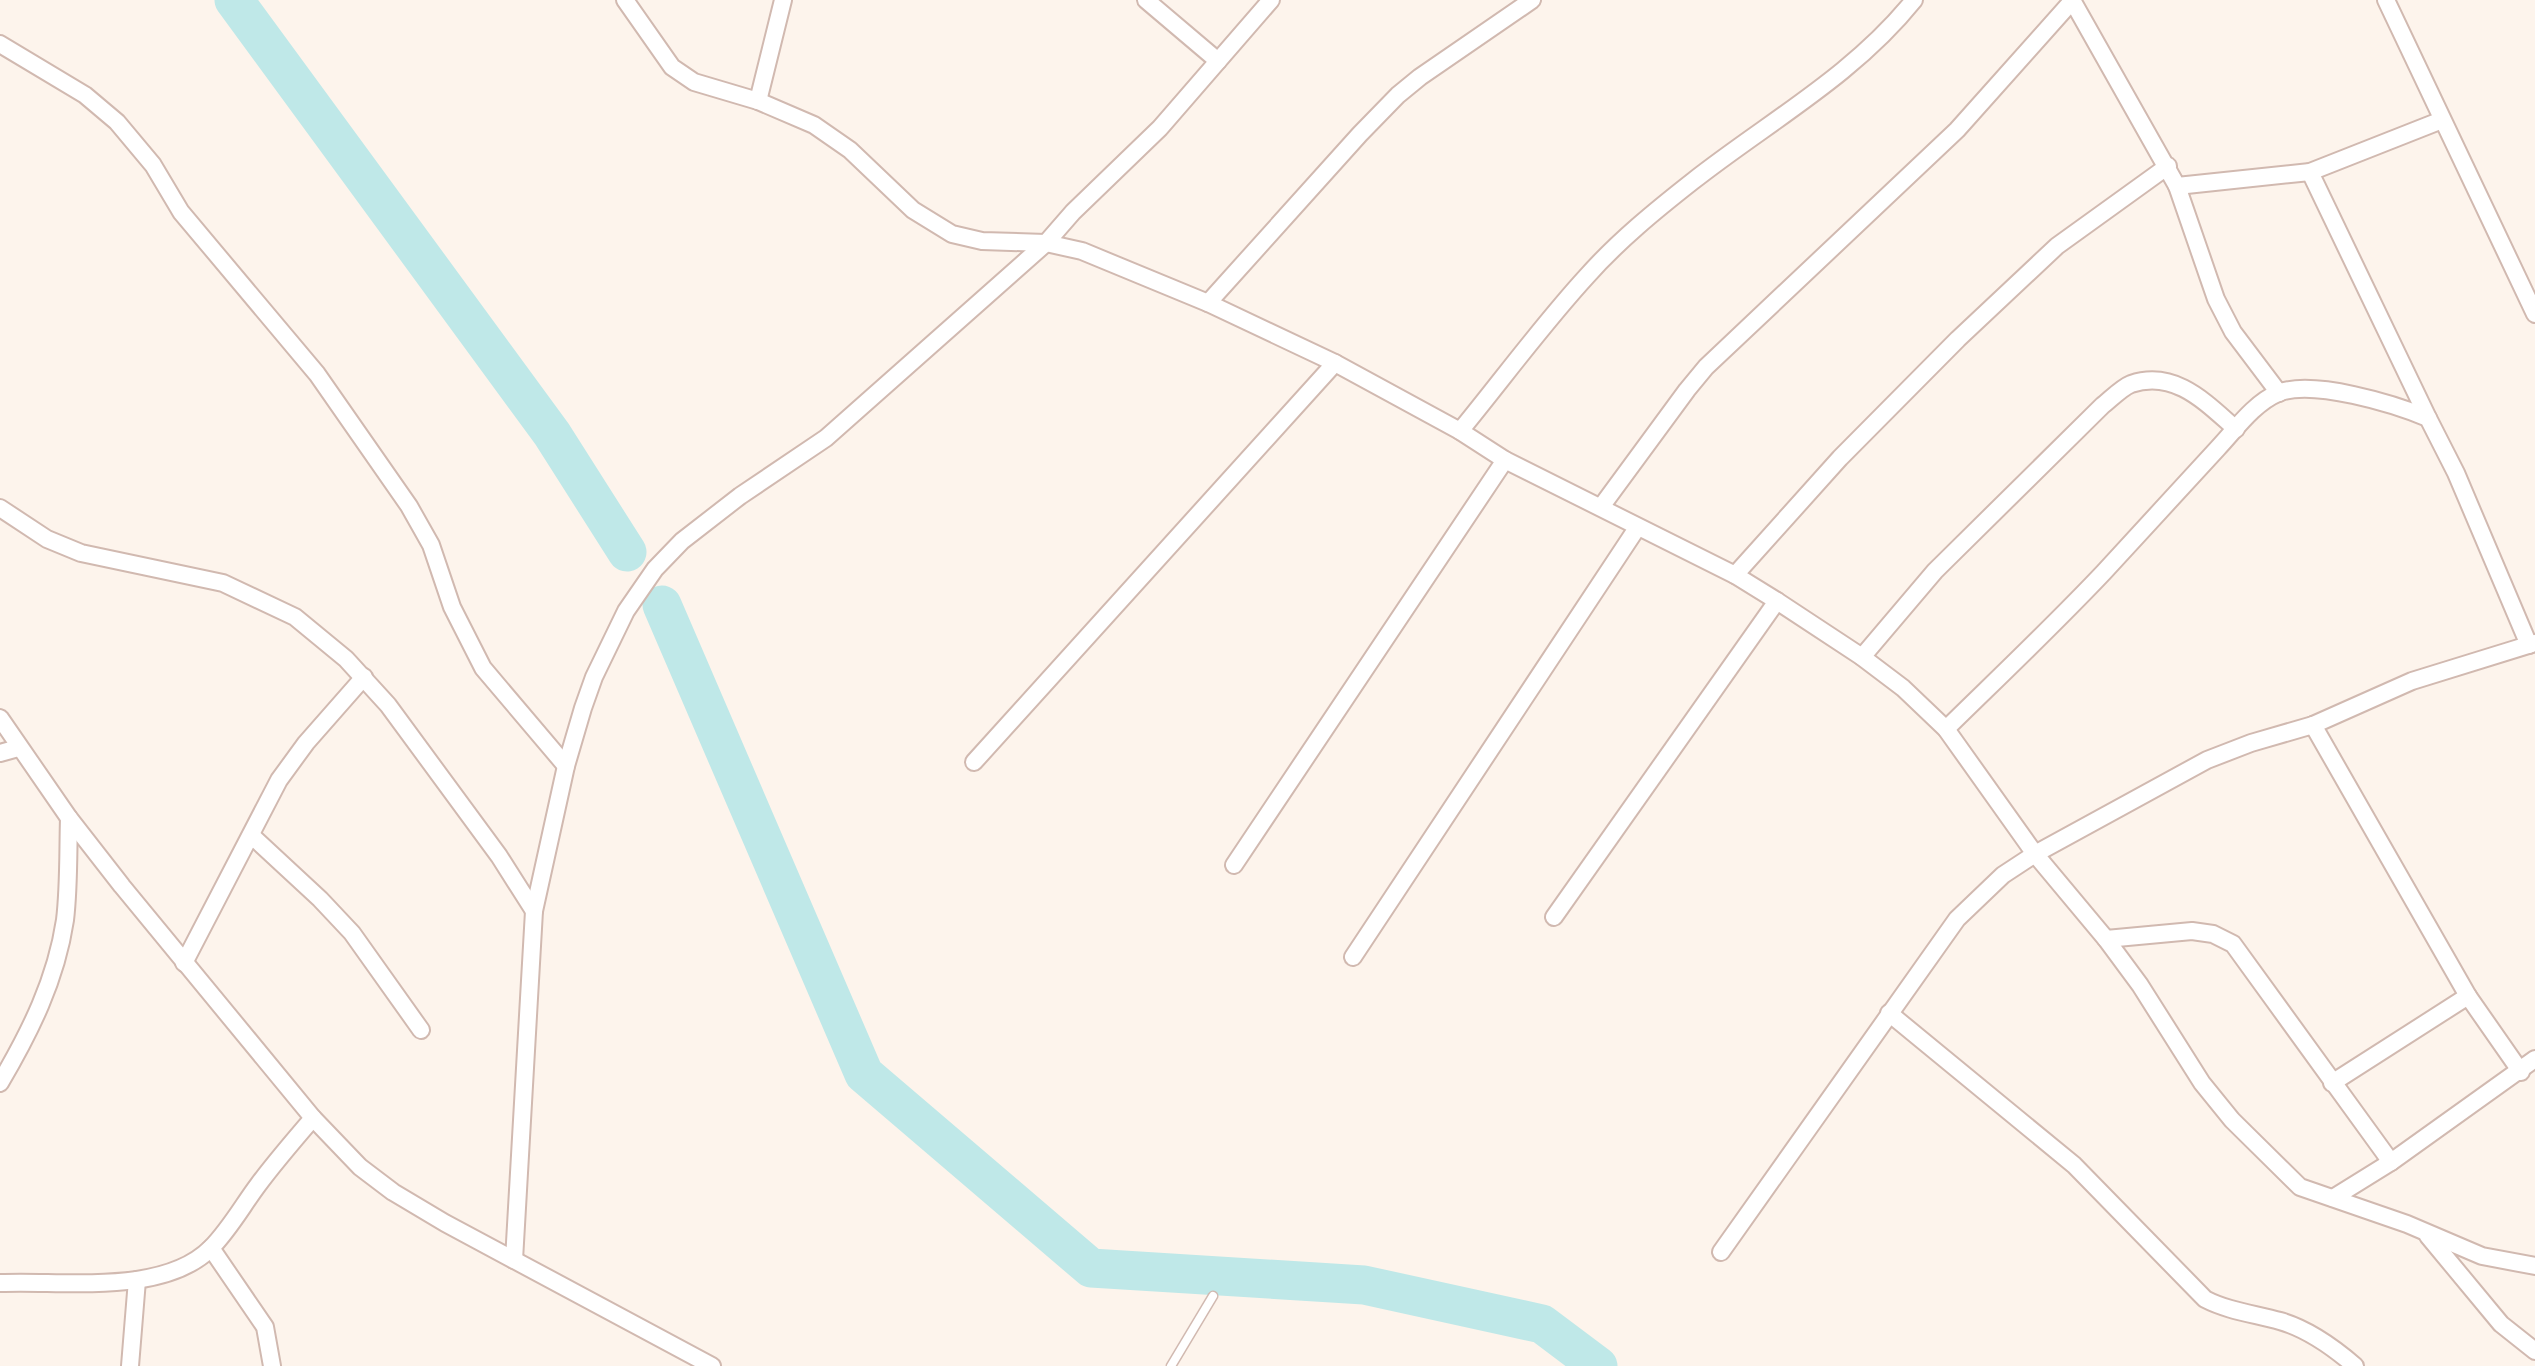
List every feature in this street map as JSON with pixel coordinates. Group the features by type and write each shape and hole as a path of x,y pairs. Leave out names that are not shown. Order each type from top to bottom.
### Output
{"street":[{"path":"625,0 672,67 694,82 758,101 814,125 841,144 913,210 952,234 982,241 1046,243 1082,251 1208,303 1335,363 1460,431 1505,460 1735,575 1862,657 1903,688 1946,729 2035,854 2106,939 2140,985 2202,1083 2232,1120 2300,1187 2423,1230 2482,1257 2535,1266"},
{"path":"758,101 783,0"},
{"path":"1146,0 1218,61"},
{"path":"514,1260 534,911 566,766 594,677 626,611 655,569 682,541 740,496 826,438 1046,243 1073,212 1160,128 1271,0"},
{"path":"1208,303 1398,95 1420,77 1532,0"},
{"path":"1460,431 1586,277 1619,244 1692,182 1826,86 1881,38 1914,0"},
{"path":"1601,507 1686,390 1706,367 1957,130 2072,0 2168,166 2216,299 2233,332 2279,393"},
{"path":"2386,0 2535,314"},
{"path":"0,44 85,95 117,122 153,165 181,212 317,374 409,506 431,545 452,607 483,668 566,766"},
{"path":"2177,186 2310,172 2442,120"},
{"path":"1735,575 1840,458 1975,323 2057,246 2168,166"},
{"path":"1721,1252 1889,1012 1964,912 2004,874 2035,854 2207,760 2252,743 2313,725 2412,681 2532,644 2456,473 2310,172"},
{"path":"974,762 1335,363"},
{"path":"1862,657 1935,571 2102,406 2130,385 2160,379 2193,392 2236,429"},
{"path":"1946,729 2103,573 2260,405 2279,393 2305,390 2365,396 2392,403 2428,418"},
{"path":"1234,864 1505,460"},
{"path":"0,508 47,539 81,553 223,584 264,600 295,617 364,677 450,786 534,911"},
{"path":"1353,957 1637,528"},
{"path":"1554,917 1777,601"},
{"path":"183,963 279,780 306,743 364,677"},
{"path":"0,718 18,748 69,819 183,963 313,1118 360,1167 393,1192 712,1366"},
{"path":"2313,725 2468,996 2521,1072"},
{"path":"0,753 18,748"},
{"path":"0,1083 39,1012 59,952 65,919 69,819"},
{"path":"251,835 321,899 352,933 421,1030"},
{"path":"2106,939 2192,931 2213,934 2233,944 2391,1162"},
{"path":"2332,1083 2468,996"},
{"path":"1889,1012 2074,1164 2205,1299 2218,1306 2299,1328 2337,1350 2355,1366"},
{"path":"2333,1198 2391,1162 2521,1072 2535,1059"},
{"path":"0,1283 137,1280 174,1270 211,1248 273,1164 313,1118"},
{"path":"2423,1230 2454,1264 2501,1324 2535,1351"},
{"path":"211,1248 265,1327 272,1366"},
{"path":"130,1366 137,1280"}],"lane":[{"path":"1171,1366 1213,1296"}],"waterway":[{"path":"234,0 552,434 627,552"},
{"path":"662,605 864,1074 1091,1268 1364,1285 1542,1324 1598,1366"}]}
